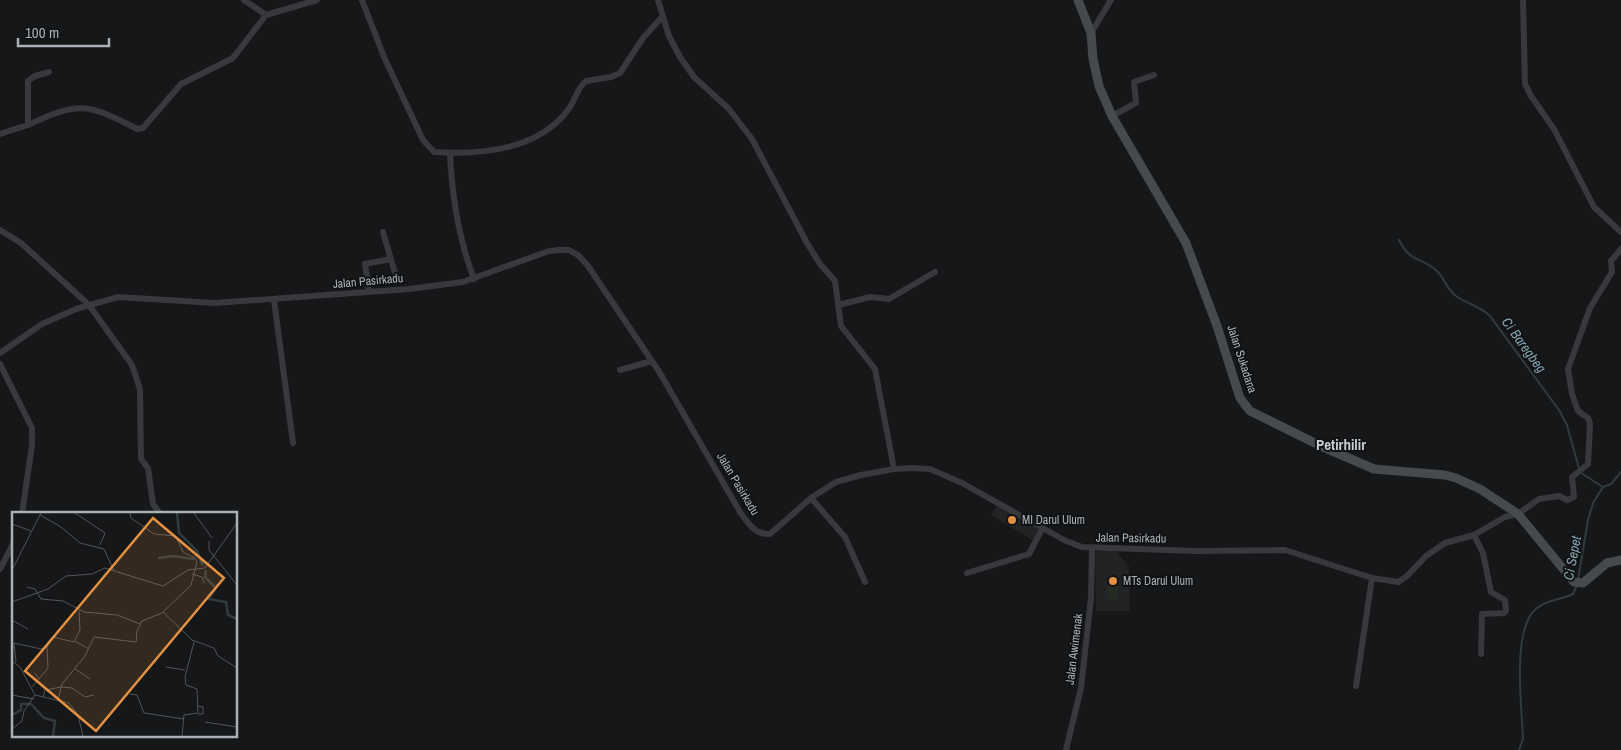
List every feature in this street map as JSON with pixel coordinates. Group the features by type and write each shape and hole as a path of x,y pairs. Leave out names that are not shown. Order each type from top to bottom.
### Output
{"main road":[{"name":"Jalan Sukadana","path":"1078,0 1092,33 1093,59 1100,86 1112,116 1186,243 1218,326 1240,398 1244,405 1250,411 1322,447 1374,469 1456,478 1480,489 1518,514 1577,583 1607,563 1621,560"}],"street":[{"path":"244,0 266,15"},
{"path":"0,134 28,125 60,110 81,108 102,112 137,129 143,128 181,84 233,58 266,15 317,0"},
{"path":"362,0 384,57 423,140 434,152 450,153 510,147 546,130 568,111 586,81 611,77 620,73 643,38 662,17"},
{"path":"658,0 662,17 680,57 694,77 729,109 752,138 820,264 835,280 841,326 875,369 894,468"},
{"path":"1092,33 1111,0"},
{"path":"1523,0 1524,75 1528,90 1554,129 1594,207 1621,232"},
{"path":"28,125 29,79 49,72"},
{"path":"1112,116 1132,107 1136,103 1134,82 1154,75"},
{"path":"450,153 456,218 464,254 474,279"},
{"path":"0,230 21,243 89,305 132,365 139,380 141,459 148,468 153,504 159,512"},
{"path":"383,232 395,273"},
{"name":"Jalan Pasirkadu","path":"0,353 42,324 89,305 118,297 215,303 410,289 474,279 549,251 569,250 578,255 588,266 652,361 740,512 756,531 763,535 770,534 811,498 836,482 894,468 925,469 939,473 1072,544 1092,549 1285,550 1372,578 1398,582 1407,576 1426,556 1445,543 1474,535 1505,517 1518,514 1539,499 1559,496 1571,500 1574,495 1571,479 1588,464 1590,421 1578,411 1569,376 1570,362 1590,308 1612,272 1611,261 1621,249"},
{"path":"369,292 365,264 391,258"},
{"path":"838,305 870,297 888,299 936,272"},
{"path":"274,300 293,443"},
{"path":"620,370 652,361"},
{"path":"0,364 32,428 32,445 22,512"},
{"path":"811,498 845,537 865,582"},
{"path":"966,573 1029,554 1043,527"},
{"path":"1474,535 1483,553 1491,592 1505,600 1506,611 1504,613 1482,614 1481,654"},
{"path":"0,569 12,546"},
{"name":"Jalan Awimenak","path":"1066,750 1082,678 1091,598 1092,549"},
{"path":"1356,686 1372,578"}],"shaded area":[{"name":"MI Darul Ulum","path":"998,504 1039,528 1032,540 991,515"},
{"name":"MTs Darul Ulum","path":"1098,551 1115,551 1129,566 1130,611 1096,611 1095,554"},
{"path":"1118,579 1118,599 1108,599 1108,580"}],"waterway":[{"name":"Ci Baregbeg","path":"1399,240 1408,253 1437,271 1453,294 1490,316 1559,410 1567,425 1579,469"},
{"name":"Ci Sepet","path":"1578,580 1588,520 1593,503 1603,487 1611,484 1621,472"},
{"name":"Ci Baregbeg","path":"1581,473 1603,487"},
{"name":"Ci Sepet","path":"1519,750 1523,739 1520,669 1524,632 1529,618 1537,608 1573,594 1577,585"}],"place":[{"name":"MI Darul Ulum","path":"1012,520"},
{"name":"MTs Darul Ulum","path":"1113,581"}],"district":[{"name":"Petirhilir","path":"1341,445"}]}
